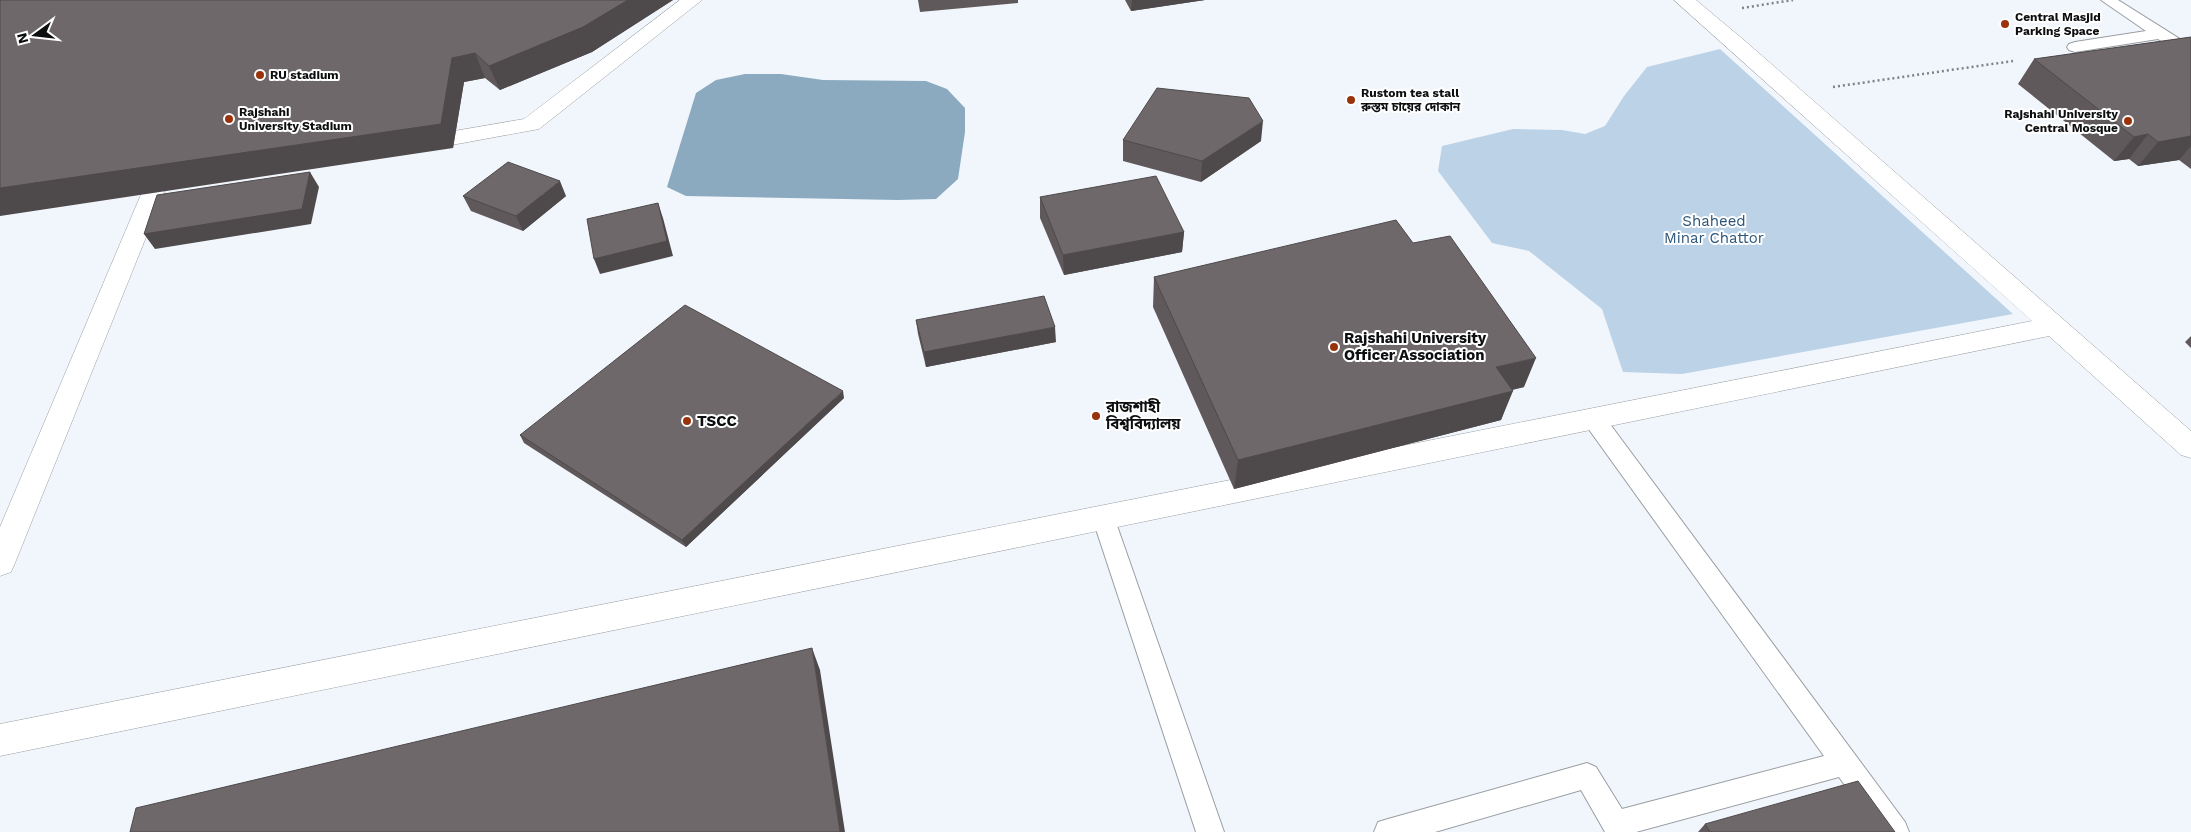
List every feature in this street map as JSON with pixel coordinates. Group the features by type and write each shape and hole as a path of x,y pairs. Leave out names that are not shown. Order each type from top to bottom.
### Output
{"street":[{"path":"400,147 531,124 692,0"},
{"path":"1684,0 1793,93 2191,447"},
{"path":"0,563 166,184 127,190"},
{"path":"0,740 2054,326"}],"lane":[{"path":"2108,0 2191,53"},
{"path":"2075,47 2159,34"},
{"path":"1593,418 1895,832"},
{"path":"1103,517 1210,832"},
{"path":"1388,832 1587,776 1616,824 1844,763"}],"path":[{"path":"1703,15 1793,0"},
{"path":"1793,93 2013,61"}],"green space":[{"name":"Shaheed Minar Chattor","path":"1720,49 2013,314 1682,374 1623,372 1602,309 1529,251 1492,243 1438,171 1442,146 1513,129 1562,130 1585,134 1605,126 1624,96 1647,67"}],"shaded area":[{"path":"745,74 781,74 823,80 926,81 947,89 965,108 965,132 958,179 936,199 686,196 667,187 696,93 716,80"}],"building":[{"name":"RU stadium","path":"0,0 628,0 583,27 489,66 475,53 452,58 441,124 0,188"},
{"path":"2191,37 2191,136 2158,142 2148,134 2134,137 2034,59"},
{"path":"1157,88 1249,98 1263,121 1202,161 1123,140"},
{"path":"508,162 560,181 516,216 463,196"},
{"path":"310,172 302,209 144,234 157,195"},
{"path":"1156,176 1184,232 1063,255 1040,197"},
{"path":"658,203 667,241 594,259 587,219"},
{"name":"Rajshahi University Officer Association","path":"1396,220 1413,243 1450,236 1536,358 1496,367 1513,391 1238,460 1154,277"},
{"path":"1044,296 1055,327 924,352 916,320"},
{"name":"TSCC","path":"685,305 843,391 682,540 520,435"},
{"path":"812,648 840,832 130,832 136,808"},
{"path":"1858,781 1895,832 1710,832 1705,824"}],"place":[{"name":"Central Masjid Parking Space","path":"2005,24"},
{"name":"RU stadium","path":"260,75"},
{"name":"Rustom tea stall রুস্তম চায়ের দোকান","path":"1351,100"},
{"name":"Rajshahi University Stadium","path":"229,119"},
{"name":"Rajshahi University Central Mosque","path":"2128,121"},
{"name":"Rajshahi University Officer Association","path":"1334,347"},
{"name":"রাজশাহী বিশ্ববিদ্যালয়","path":"1096,416"},
{"name":"TSCC","path":"687,421"}]}
